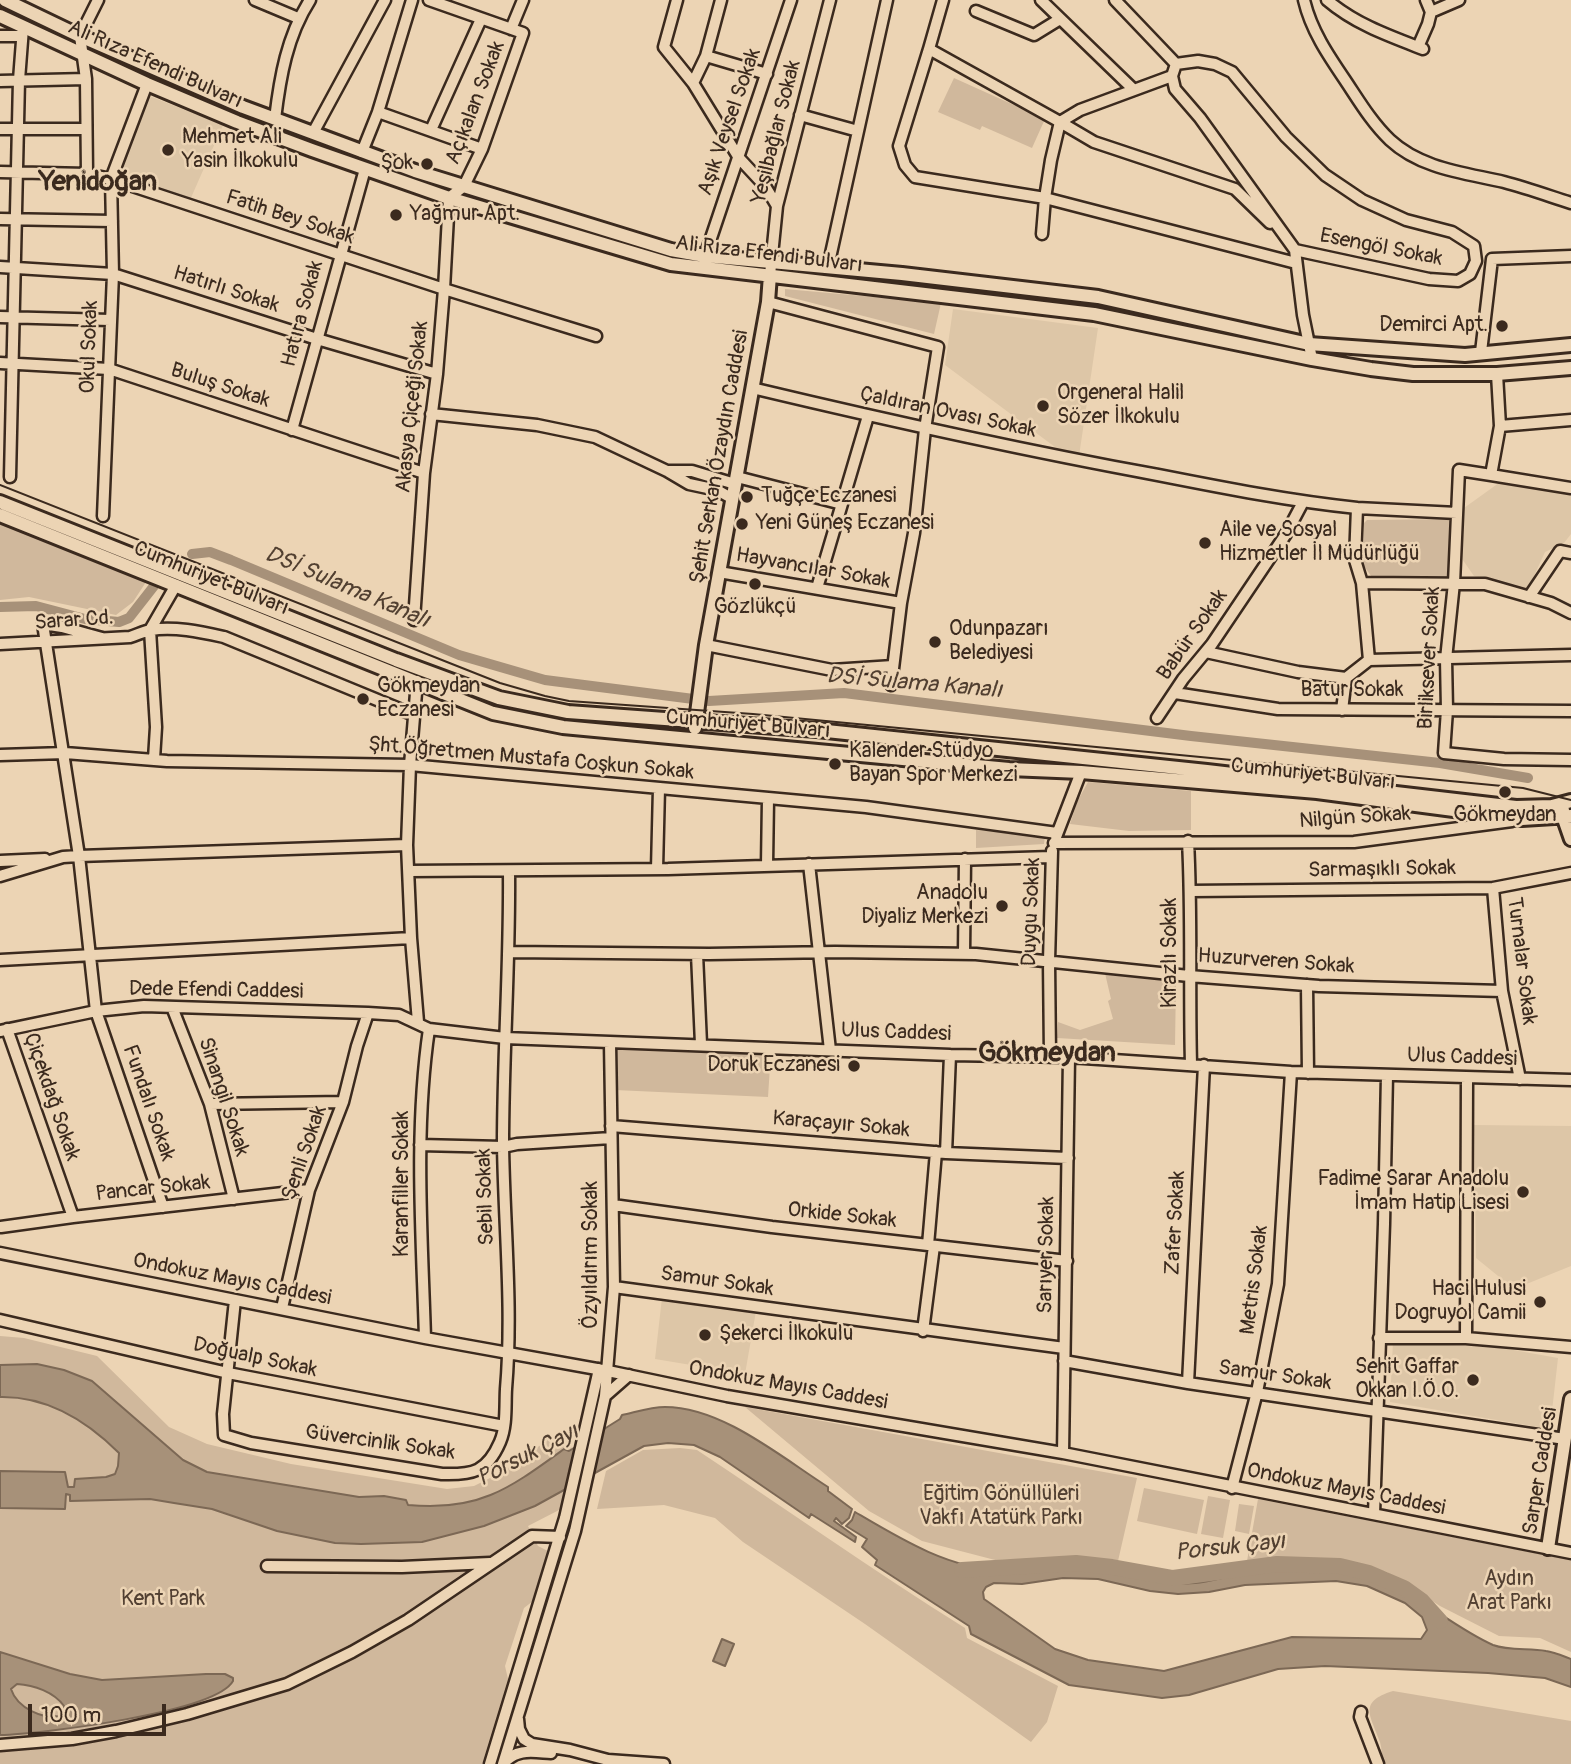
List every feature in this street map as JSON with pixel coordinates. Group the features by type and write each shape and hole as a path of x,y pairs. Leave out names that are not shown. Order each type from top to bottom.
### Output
{"main road":[{"name":"Ali Rıza Efendi Bulvarı","path":"5,0 80,36 275,119 362,152 464,187 671,250 771,269 1094,314 1371,369 1413,373 1497,374 1571,368"},
{"name":"Ali Rıza Efendi Bulvarı","path":"0,16 22,32 237,122 449,198 671,264 709,271 828,267 1098,298 1309,344 1465,355 1571,345"},
{"name":"Şehit Serkan Özaydın Caddesi","path":"693,739 706,645 768,302 771,269"},
{"name":"Cumhuriyet Bulvarı","path":"0,502 396,660 499,698 568,712 817,730 1516,807 1567,809"},
{"name":"Cumhuriyet Bulvarı","path":"0,515 493,713 563,727 1009,769 1081,772 1317,792 1522,819 1567,809"},
{"path":"1567,809 1571,839"},
{"name":"Sarper Caddesi","path":"1552,1549 1568,1443 1571,1399"}],"street":[{"path":"87,174 86,79 80,36 98,0"},
{"path":"255,0 298,18"},
{"path":"275,119 280,76 298,18 310,0"},
{"path":"313,133 385,0"},
{"path":"362,152 378,112 412,0"},
{"path":"429,0 511,29 523,0"},
{"path":"677,0 664,47 693,83 738,158 765,186 777,205"},
{"path":"693,83 706,56 721,0"},
{"name":"Aşık Veysel Sokak","path":"705,256 791,0"},
{"name":"Yeşilbağlar Sokak","path":"771,269 777,205 830,0"},
{"path":"828,267 887,0"},
{"path":"943,0 899,145 905,165 915,177 1045,198 1296,263"},
{"path":"1041,0 1134,90"},
{"path":"1115,0 1176,64 1172,76 1175,89 1200,118 1292,246"},
{"path":"1304,0 1309,20 1330,57 1368,115 1391,141 1418,159 1455,172 1507,183 1571,203"},
{"path":"1327,0 1373,30 1420,48 1431,12 1426,0"},
{"path":"1431,12 1458,0"},
{"path":"976,11 1034,35 1060,19"},
{"path":"431,130 481,19"},
{"name":"Açıkalan Sokak","path":"464,187 482,149 523,33 511,29"},
{"path":"0,36 22,32 10,477"},
{"path":"929,49 1094,142 1235,189 1292,246"},
{"path":"706,56 767,74"},
{"name":"Esengöl Sokak","path":"1176,64 1198,61 1215,64 1232,72 1286,136 1325,175 1362,200 1406,220 1452,232 1474,246 1476,261 1471,274 1458,281 1429,279 1292,246 1312,359"},
{"path":"1042,234 1051,160 1060,122 1080,110 1172,76"},
{"path":"0,81 86,79"},
{"path":"111,179 147,84"},
{"path":"378,112 482,149"},
{"path":"800,115 858,131"},
{"path":"0,129 86,130"},
{"name":"Hatıra Sokak","path":"292,430 365,169"},
{"name":"Fatih Bey Sokak","path":"0,172 87,174 111,179 444,289 596,335"},
{"name":"Okul Sokak","path":"103,516 113,274 111,179"},
{"path":"449,198 464,187"},
{"name":"Akasya Çiçeği Sokak","path":"414,620 424,472 437,374 449,198"},
{"path":"0,219 112,221"},
{"path":"1481,352 1492,258 1571,256"},
{"name":"Hatırlı Sokak","path":"0,267 113,274 437,374"},
{"path":"768,302 938,347 891,685"},
{"path":"0,317 110,320"},
{"name":"Buluş Sokak","path":"0,363 109,369 424,472"},
{"path":"1497,374 1500,426 1491,475 1571,488"},
{"name":"Çaldıran Ovası Sokak","path":"752,388 925,429 1064,458 1303,502 1357,509 1457,513"},
{"path":"431,415 537,425 595,437 690,484 717,490 733,499"},
{"path":"817,588 868,416"},
{"path":"1500,426 1571,420"},
{"name":"Birliksever Sokak","path":"1491,475 1458,470 1454,583 1446,659 1444,753 1504,759 1571,760"},
{"path":"667,471 692,471 842,504"},
{"name":"Babür Sokak","path":"1157,718 1183,679 1206,652 1286,534 1303,502"},
{"path":"1357,509 1355,560 1362,583 1369,660"},
{"path":"1529,597 1560,551 1571,554"},
{"name":"Hayvancılar Sokak","path":"719,572 901,603"},
{"path":"1362,583 1485,584 1551,603 1571,613"},
{"path":"154,760 156,727 150,630 176,585"},
{"path":"46,642 43,624 102,638"},
{"name":"Sarar Cd.","path":"0,644 130,637 150,630 181,630 223,637 414,715"},
{"name":"Fundalı Sokak","path":"46,642 79,856 96,1011 163,1207"},
{"path":"706,645 832,670 893,666"},
{"path":"1206,652 1298,672 1346,678"},
{"path":"1342,710 1346,678 1369,660 1571,655"},
{"path":"417,681 407,845 418,1022"},
{"name":"Batur Sokak","path":"1175,693 1278,709 1571,711"},
{"name":"Şht.Öğretmen Mustafa Coşkun Sokak","path":"0,755 65,753 154,760 410,765 866,807 1055,838"},
{"name":"Duygu Sokak","path":"1050,1057 1051,857 1055,838 1081,772"},
{"path":"657,869 659,788"},
{"path":"767,865 768,799"},
{"name":"Nilgün Sokak","path":"1055,838 1354,842 1522,819"},
{"name":"Kirazlı Sokak","path":"1188,841 1191,891 1191,1064"},
{"path":"0,862 79,856 407,845"},
{"path":"0,876 63,857"},
{"path":"409,871 657,869 1051,857"},
{"path":"964,954 965,859"},
{"path":"809,864 830,1050"},
{"name":"Sebil Sokak","path":"503,1426 509,1354 508,1227 503,1147 510,953 509,872"},
{"name":"Sarmaşıklı Sokak","path":"1191,891 1493,888 1571,873"},
{"name":"Turnalar Sokak","path":"1493,888 1502,991 1520,1079"},
{"path":"0,960 411,938"},
{"name":"Huzurveren Sokak","path":"510,953 964,954 1307,985 1502,991"},
{"path":"697,954 701,1044"},
{"path":"1307,985 1308,1073"},
{"name":"Dede Efendi Caddesi","path":"3,1030 96,1011 144,1006 399,1015 418,1022 429,1030"},
{"name":"Sinangil Sokak","path":"172,1007 210,1104 234,1199"},
{"name":"Şenli Sokak","path":"282,1308 309,1190 343,1102 368,1013"},
{"name":"Çiçekdağ Sokak","path":"3,1030 73,1217"},
{"name":"Ulus Caddesi","path":"429,1030 505,1038 610,1043 1069,1057 1308,1073 1571,1080"},
{"name":"Karanfiller Sokak","path":"425,1338 420,1146 422,1078 429,1030"},
{"name":"Özyıldırım Sokak","path":"603,1370 614,1287 610,1043"},
{"path":"923,1331 950,1055"},
{"name":"Sarıyer Sokak","path":"1063,1453 1069,1057"},
{"name":"Zafer Sokak","path":"1188,1383 1204,1065"},
{"name":"Metris Sokak","path":"1232,1488 1257,1392 1278,1284 1291,1072"},
{"path":"1374,1514 1387,1075"},
{"path":"1466,1338 1467,1078"},
{"path":"210,1104 343,1102"},
{"name":"Karaçayır Sokak","path":"611,1126 941,1153 1068,1158"},
{"path":"420,1146 503,1147 611,1138"},
{"name":"Pancar Sokak","path":"0,1227 309,1190"},
{"name":"Orkide Sokak","path":"613,1205 772,1227 1067,1261"},
{"path":"0,1227 0,1240"},
{"name":"Ondokuz Mayıs Caddesi","path":"0,1253 727,1396 1063,1453 1571,1553"},
{"name":"Samur Sokak","path":"614,1287 1064,1348"},
{"path":"228,1373 235,1300"},
{"name":"Doğualp Sokak","path":"0,1320 228,1373 503,1426"},
{"path":"1379,1338 1466,1338 1571,1347"},
{"name":"Samur Sokak","path":"1064,1361 1568,1443"},
{"path":"503,1764 575,1531 606,1396 603,1370"},
{"path":"490,1764 560,1537 589,1415 603,1370"},
{"name":"Güvercinlik Sokak","path":"228,1373 223,1413 224,1435 278,1447 442,1474 467,1475 485,1467 501,1440 503,1426"},
{"path":"606,1396 629,1375"},
{"path":"0,1745 72,1739 128,1729 287,1684 408,1620 532,1536 560,1537"},
{"path":"267,1566 402,1567 491,1563"},
{"path":"1361,1712 1360,1717 1378,1764"},
{"path":"518,1715 519,1729 524,1739"},
{"path":"499,1731 532,1744 570,1750 608,1762 664,1764"},
{"path":"495,1745 523,1752 583,1754"},
{"path":"503,1764 515,1754 523,1752"}],"shaded area":[{"name":"Mehmet Ali Yasin İlkokulu","path":"147,95 223,125 190,200 116,176"},
{"name":"Orgeneral Halil Sözer İlkokulu","path":"953,309 1098,328 1079,456 1055,447 945,365"},
{"path":"1503,480 1571,492 1571,534 1564,543 1545,552 1528,589 1474,576 1460,556 1464,508"},
{"name":"Fadime Sarar Anadolu İmam Hatip Lisesi","path":"1474,1125 1571,1126 1571,1266 1514,1289 1476,1258"},
{"name":"Şekerci İlkokulu","path":"662,1298 756,1311 745,1374 655,1359"},
{"name":"Sehit Gaffar Okkan I.Ö.O.","path":"1393,1342 1502,1348 1558,1358 1550,1429 1390,1402"},
{"path":"37,1364 64,1370 92,1381 183,1460 207,1472 359,1497 384,1496 406,1500 408,1505 455,1505 474,1501 510,1486 564,1449 569,1451 620,1419 622,1415 660,1407 686,1409 729,1424 828,1487 828,1491 852,1509 849,1518 842,1524 836,1518 834,1521 856,1537 855,1542 811,1514 809,1518 720,1457 694,1445 668,1443 644,1446 535,1506 484,1526 422,1542 335,1543 277,1531 212,1509 150,1499 70,1501 70,1495 66,1494 65,1509 0,1508 0,1471 65,1472 68,1487 74,1487 75,1479 106,1477 115,1474 118,1466 119,1453 80,1421 34,1401 0,1397 0,1365"},
{"path":"855,1512 889,1532 944,1558 962,1564 1001,1570 1084,1566 1182,1583 1284,1570 1316,1569 1358,1573 1377,1578 1411,1595 1493,1645 1539,1650 1571,1659 1571,1687 1545,1678 1488,1673 1325,1666 1278,1669 1189,1695 1162,1698 1069,1685 971,1634 969,1626 875,1565 877,1560 862,1547 867,1539 846,1526","holes":["1063,1578 1098,1579 1150,1591 1178,1594 1209,1592 1245,1585 1336,1581 1367,1586 1405,1603 1422,1617 1427,1630 1421,1639 1292,1637 1164,1671 1088,1660 1055,1649 984,1599 983,1592 986,1587 994,1583 1022,1584"]},
{"path":"722,1639 734,1644 725,1666 713,1661"},
{"path":"0,1652 70,1674 102,1680 206,1674 225,1674 233,1678 233,1681 219,1692 194,1703 162,1712 86,1726 0,1735","holes":["17,1684 43,1690 55,1697 64,1706 63,1715 48,1716 25,1707 11,1689"]}],"green space":[{"path":"954,78 1045,119 1032,148 982,126 980,130 938,112"},
{"path":"785,289 941,303 934,334 785,296"},
{"path":"1454,519 1451,579 1374,580 1364,566 1364,523 1367,520"},
{"path":"0,524 146,582 133,602 116,615 29,597 0,600"},
{"path":"1088,782 1191,791 1191,830 1129,831 1070,824 1077,802"},
{"path":"976,830 1045,836 1044,844 976,848"},
{"path":"1104,969 1176,981 1175,1045 1057,1038 1058,1022 1080,1030 1113,1019"},
{"path":"614,1048 771,1051 768,1097 615,1090"},
{"name":"Kent Park","path":"0,1336 24,1338 97,1356 169,1427 207,1444 291,1464 447,1489 474,1486 513,1465 560,1431 566,1433 572,1445 561,1490 565,1495 561,1509 528,1526 538,1546 548,1551 533,1601 524,1608 505,1666 508,1679 482,1764 0,1764"},
{"name":"Eğitim Gönüllüleri Vakfı Atatürk Parkı","path":"745,1407 1137,1478 1118,1561 1065,1558 995,1560 922,1541 869,1511"},
{"path":"643,1450 697,1450 965,1628 967,1638 1058,1686 1047,1722 1031,1742 865,1624 743,1542 715,1518 664,1505 597,1509 606,1471"},
{"path":"1144,1488 1204,1500 1197,1534 1137,1521"},
{"path":"1208,1496 1230,1500 1223,1538 1201,1534"},
{"name":"Aydın Arat Parkı","path":"1258,1499 1571,1560 1571,1652 1540,1638 1499,1636 1440,1606 1387,1572 1322,1560 1247,1561"},
{"path":"1239,1504 1254,1506 1249,1534 1235,1531"},
{"path":"1393,1691 1571,1721 1571,1764 1382,1764 1381,1745 1370,1711 1375,1700"}],"waterway":[{"name":"DSİ Sulama Kanalı","path":"192,554 210,552 459,655 545,680 709,701 844,693 1191,736 1440,763 1528,778"},
{"name":"DSİ Sulama Kanalı","path":"0,607 36,606 85,619 119,622 129,618 154,586"},
{"name":"Porsuk Çayı","path":"962,1570 1076,1563 1173,1578 1277,1564 1340,1566 1369,1573 1404,1588 1422,1601 1440,1621"}],"tram line":[{"path":"0,485 500,683 569,701 753,714 1523,788 1571,800"}],"place":[{"name":"Mehmet Ali Yasin İlkokulu","path":"168,150"},
{"name":"Şok","path":"427,164"},
{"name":"Yağmur Apt.","path":"396,215"},
{"name":"Demirci Apt.","path":"1502,326"},
{"name":"Orgeneral Halil Sözer İlkokulu","path":"1043,406"},
{"name":"Tuğçe Eczanesi","path":"747,497"},
{"name":"Yeni Güneş Eczanesi","path":"742,524"},
{"name":"Aile ve Sosyal Hizmetler İl Müdürlüğü","path":"1205,543"},
{"name":"Gözlükçü","path":"755,584"},
{"name":"Odunpazarı Belediyesi","path":"935,642"},
{"name":"Gökmeydan Eczanesi","path":"363,699"},
{"name":"Kalender Stüdyo Bayan Spor Merkezi","path":"835,764"},
{"name":"Gökmeydan","path":"1505,792"},
{"name":"Anadolu Diyaliz Merkezi","path":"1002,906"},
{"name":"Doruk Eczanesi","path":"854,1066"},
{"name":"Fadime Sarar Anadolu İmam Hatip Lisesi","path":"1523,1192"},
{"name":"Haci Hulusi Dogruyol Camii","path":"1540,1302"},
{"name":"Şekerci İlkokulu","path":"705,1335"},
{"name":"Sehit Gaffar Okkan I.Ö.O.","path":"1473,1380"}],"district":[{"name":"Yenidoğan","path":"98,183"},
{"name":"Gökmeydan","path":"1047,1054"}]}
